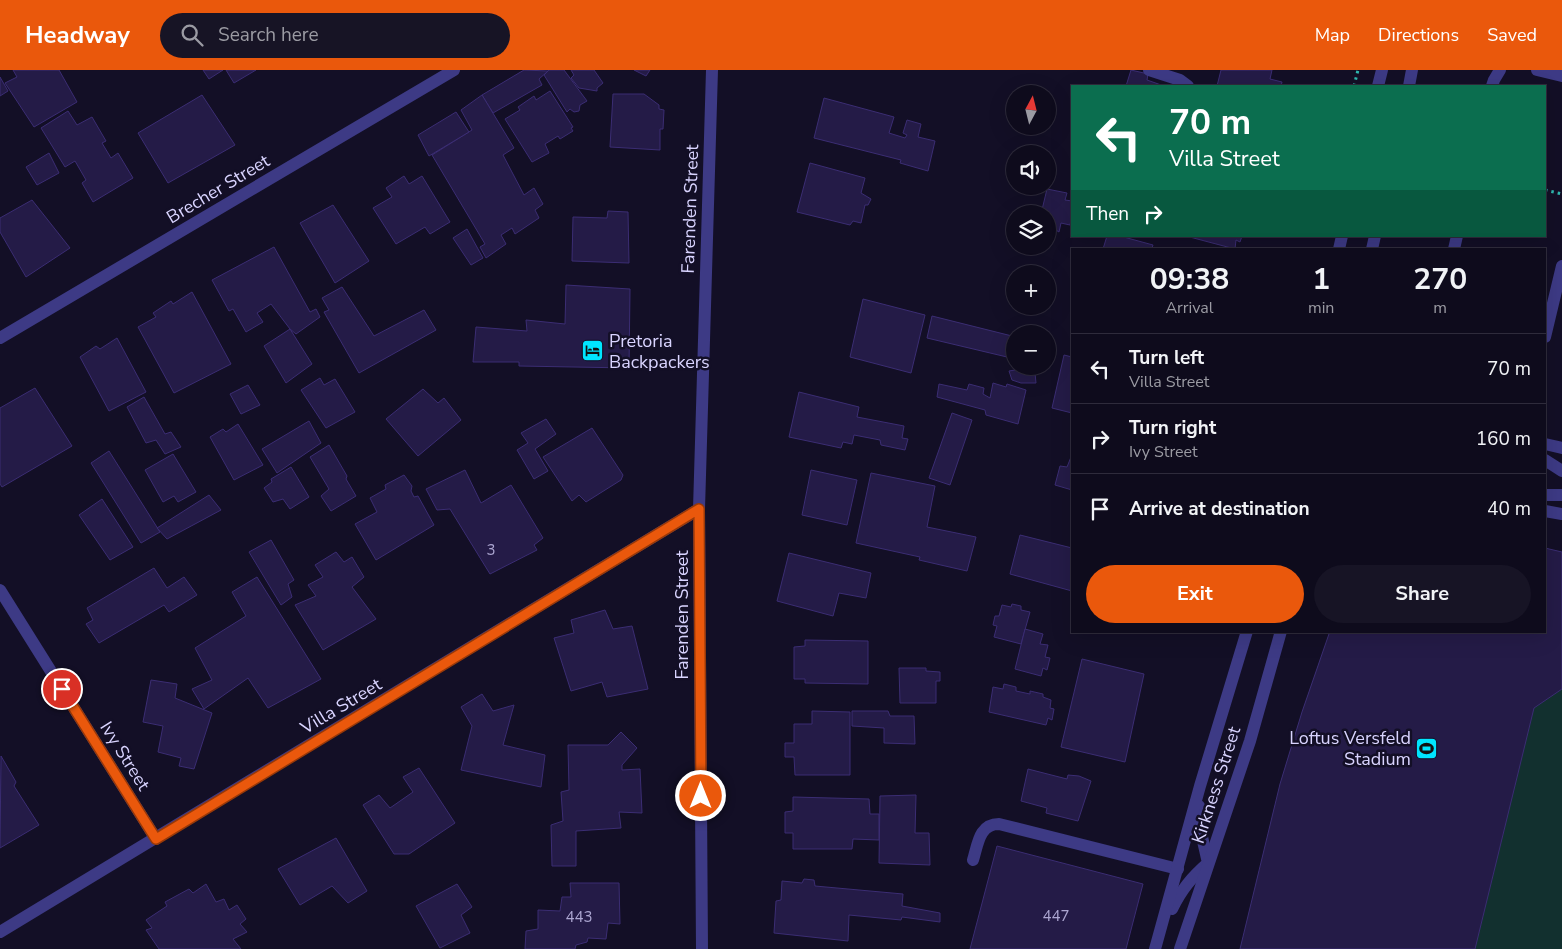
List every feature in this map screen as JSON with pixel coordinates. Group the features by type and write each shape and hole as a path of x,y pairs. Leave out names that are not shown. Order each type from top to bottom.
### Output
{"street":[{"name":"Brecher Street","path":"0,338 454,70"},
{"name":"Farenden Street","path":"702,949 699,509 712,70"},
{"path":"1149,70 1180,80 1187,85"},
{"path":"1378,85 1382,70"},
{"path":"1409,85 1412,70"},
{"path":"1492,85 1500,70"},
{"path":"1537,70 1562,76"},
{"path":"1546,333 1562,266"},
{"path":"1546,444 1562,448"},
{"path":"1546,461 1562,471"},
{"path":"1546,495 1562,495"},
{"name":"Villa Street","path":"0,932 699,509"},
{"path":"1546,511 1562,514"},
{"name":"Ivy Street","path":"0,590 156,839"},
{"name":"Kirkness Street","path":"1156,947 1200,786 1246,633"},
{"name":"Kirkness Street","path":"1180,949 1250,741 1280,633"},
{"path":"1156,947 1181,891 1208,864 1200,828 1200,786"},
{"path":"974,860 986,826 999,824 1178,869"}],"path":[{"path":"1354,85 1358,70"},
{"path":"1546,190 1562,194"}],"green space":[{"name":"Loftus Versfeld Stadium","path":"1546,548 1562,552 1562,949 1240,949 1280,784 1329,633 1546,633"}],"building":[{"path":"13,70 59,70 77,102 34,127 5,83 17,77"},
{"path":"203,70 223,70 209,79"},
{"path":"226,70 256,70 234,83"},
{"path":"524,70 548,71 539,79 542,85 493,113 482,95"},
{"path":"549,70 564,70 587,101 580,105 579,111 574,112 570,109 567,112 544,75"},
{"path":"571,70 594,70 603,83 597,88 597,91 579,88 571,78 574,75"},
{"path":"634,70 650,70 646,76"},
{"path":"1131,70 1148,74 1147,80 1161,85 1126,85"},
{"path":"1221,70 1272,70 1270,79 1282,82 1281,85 1217,85"},
{"path":"0,77 8,91 0,96"},
{"path":"550,91 573,127 571,128 573,131 560,139 558,136 545,144 549,153 532,162 505,119 520,110 518,107 534,96 536,100"},
{"path":"613,94 644,94 659,105 659,109 664,110 663,129 660,129 660,150 610,147"},
{"path":"202,95 235,145 168,183 138,133"},
{"path":"482,95 514,148 503,155 524,195 534,188 543,204 535,210 539,218 515,234 512,228 501,235 506,244 486,258 480,247 485,244 432,155 472,130 461,110"},
{"path":"824,98 894,117 889,133 905,138 907,135 903,133 907,120 921,124 918,137 935,141 928,171 900,163 901,160 814,138"},
{"path":"68,111 77,125 92,117 106,141 102,143 111,158 118,153 133,178 93,202 82,183 86,180 75,161 65,167 41,128"},
{"path":"456,112 469,132 429,156 418,135"},
{"path":"49,153 59,173 37,185 26,167"},
{"path":"810,163 865,178 861,193 871,199 868,205 865,205 861,223 853,221 850,225 797,212"},
{"path":"404,176 409,184 422,176 450,222 430,234 425,227 396,244 373,208 392,197 386,188"},
{"path":"1056,191 1067,193 1065,200 1071,201 1070,225 1061,223 1059,232 1056,230 1056,205 1043,205 1046,195 1056,195"},
{"path":"32,200 70,248 26,277 0,232 0,218"},
{"path":"333,205 369,261 335,283 300,223"},
{"path":"608,211 628,212 629,263 572,261 573,217 607,218"},
{"path":"467,229 483,258 471,265 453,238"},
{"path":"1107,237 1124,237 1153,245 1152,248 1103,248"},
{"path":"1190,237 1242,237 1240,242 1236,240 1235,248"},
{"path":"274,247 310,312 316,309 320,317 296,334 271,304 257,313 263,322 246,332 233,309 229,311 212,280"},
{"path":"566,285 630,289 629,368 519,366 519,362 473,362 476,327 527,331 526,320 565,324"},
{"path":"342,287 374,336 424,310 436,330 359,373 324,312 329,310 322,298"},
{"path":"192,292 231,364 174,393 138,327 156,317 153,313 171,301 173,304"},
{"path":"863,299 925,315 911,373 850,357"},
{"path":"932,316 1006,334 1006,357 927,338"},
{"path":"290,329 312,364 286,383 264,346"},
{"path":"117,338 146,392 109,411 80,357 96,346 100,349"},
{"path":"1064,355 1071,357 1071,413 1052,408"},
{"path":"1010,375 1035,375 1036,383 1021,383 1012,380"},
{"path":"320,378 324,385 335,379 355,412 326,428 301,390"},
{"path":"993,383 1006,387 1007,384 1026,390 1018,424 986,415 985,410 937,397 939,384 967,390 969,384 984,388 983,394 990,398"},
{"path":"248,385 260,405 241,414 230,394"},
{"path":"35,388 72,446 2,487 0,484 0,408"},
{"path":"423,389 438,403 444,398 461,420 418,456 386,419"},
{"path":"799,392 859,407 857,417 904,426 902,438 908,439 905,450 881,445 880,440 854,435 852,444 843,442 841,448 789,437"},
{"path":"144,397 165,434 171,432 181,447 165,454 156,440 146,443 127,407"},
{"path":"952,413 972,420 950,485 929,478"},
{"path":"546,419 556,434 535,449 548,471 534,479 517,450 528,443 521,433"},
{"path":"309,421 321,443 277,473 262,449"},
{"path":"238,424 263,465 234,480 210,437 223,429 226,432"},
{"path":"592,428 623,475 621,480 586,502 579,495 572,501 543,457"},
{"path":"329,445 356,496 331,511 321,496 329,489 310,457"},
{"path":"109,451 160,532 141,543 91,463"},
{"path":"173,454 196,492 178,502 174,496 163,502 145,470"},
{"path":"1071,457 1071,490 1055,485 1060,466 1067,467"},
{"path":"291,467 309,497 290,509 283,499 273,502 264,488 272,482 271,479"},
{"path":"465,470 481,503 511,485 543,538 534,545 537,550 490,574 450,509 437,510 426,489"},
{"path":"811,470 857,480 847,525 802,515"},
{"path":"871,473 935,486 927,527 976,537 967,571 919,560 920,557 856,543"},
{"path":"404,475 412,486 411,491 414,497 418,496 434,525 376,560 355,524 377,512 370,498 386,489 385,485"},
{"path":"209,495 221,510 167,539 157,528"},
{"path":"102,499 133,547 110,560 79,515"},
{"path":"1020,535 1071,548 1071,591 1010,574"},
{"path":"271,540 294,580 288,584 292,597 281,605 249,552"},
{"name":"Loftus Versfeld Stadium","path":"1546,548 1562,552 1562,689 1534,708 1475,949 1240,949 1280,784 1329,633 1546,633"},
{"path":"336,552 344,562 352,557 364,577 352,587 376,619 323,650 295,605 316,596 308,585 323,577 315,565"},
{"path":"789,553 871,573 866,598 839,593 833,616 777,601"},
{"path":"154,568 167,588 184,577 197,595 169,612 164,605 99,643 86,624 93,620 87,608"},
{"path":"257,577 321,679 268,708 248,678 204,709 192,689 212,680 195,648 246,616 232,592"},
{"path":"1012,604 1021,606 1021,610 1030,612 1021,644 994,637 997,626 993,625 995,616 999,616 1002,605 1011,607"},
{"path":"605,610 613,629 632,626 648,689 607,697 602,682 571,691 554,638 574,633 571,620"},
{"path":"1025,629 1043,634 1040,644 1048,645 1045,657 1050,658 1047,670 1043,668 1041,676 1015,669"},
{"path":"805,640 868,641 868,684 805,683 805,679 794,679 794,647 805,646"},
{"path":"1082,659 1144,674 1125,762 1061,747"},
{"path":"899,668 926,668 926,671 940,672 940,681 936,681 936,703 900,703"},
{"path":"151,680 177,684 175,698 212,713 194,769 179,766 181,758 158,752 163,726 143,722"},
{"path":"1004,684 1016,687 1016,691 1030,694 1030,691 1043,694 1043,697 1051,700 1050,708 1054,709 1052,720 1048,718 1046,725 989,712 993,687 1003,689"},
{"path":"482,694 493,711 514,705 503,745 545,755 541,787 461,770 472,726 461,707"},
{"path":"812,711 850,712 850,775 795,775 794,757 785,757 785,743 794,743 794,724 812,724"},
{"path":"852,711 888,711 890,716 914,716 915,744 884,743 884,728 852,726"},
{"path":"621,732 637,748 622,765 622,770 640,769 642,813 619,812 621,828 576,831 576,866 552,866 551,825 563,821 561,792 569,790 568,745 608,745"},
{"path":"1,756 16,782 14,786 39,825 0,848"},
{"path":"419,768 455,823 409,854 394,854 363,805 379,795 390,808 413,792 403,777"},
{"path":"1028,769 1067,779 1068,775 1079,776 1091,781 1078,821 1046,813 1047,808 1021,801"},
{"path":"916,795 915,833 929,833 930,865 879,863 880,796"},
{"path":"793,797 869,799 870,814 879,814 879,840 853,839 852,849 793,849 793,833 785,833 785,812 793,811"},
{"path":"336,838 367,891 348,903 332,886 300,905 278,869"},
{"path":"997,846 1143,884 1126,949 970,949"},
{"path":"804,879 814,880 815,886 903,894 902,906 940,913 940,922 902,917 901,920 849,915 848,941 774,933 776,901 781,900 782,881 802,883"},
{"path":"570,883 619,883 620,924 608,923 606,939 588,938 587,942 576,945 575,949 525,949 526,931 538,929 538,910 560,911 562,897 571,897"},
{"path":"206,884 216,902 224,899 229,910 237,905 246,919 240,924 247,932 233,939 241,949 159,949 146,930 152,928 146,920 167,906 165,902 189,889 193,893"},
{"path":"457,884 472,907 461,915 470,933 440,948 416,906"}],"place":[{"name":"Pretoria Backpackers","path":"593,351"},
{"name":"Loftus Versfeld Stadium","path":"1427,748"}],"route":[{"path":"62,689 156,839 699,509 701,796"}]}
